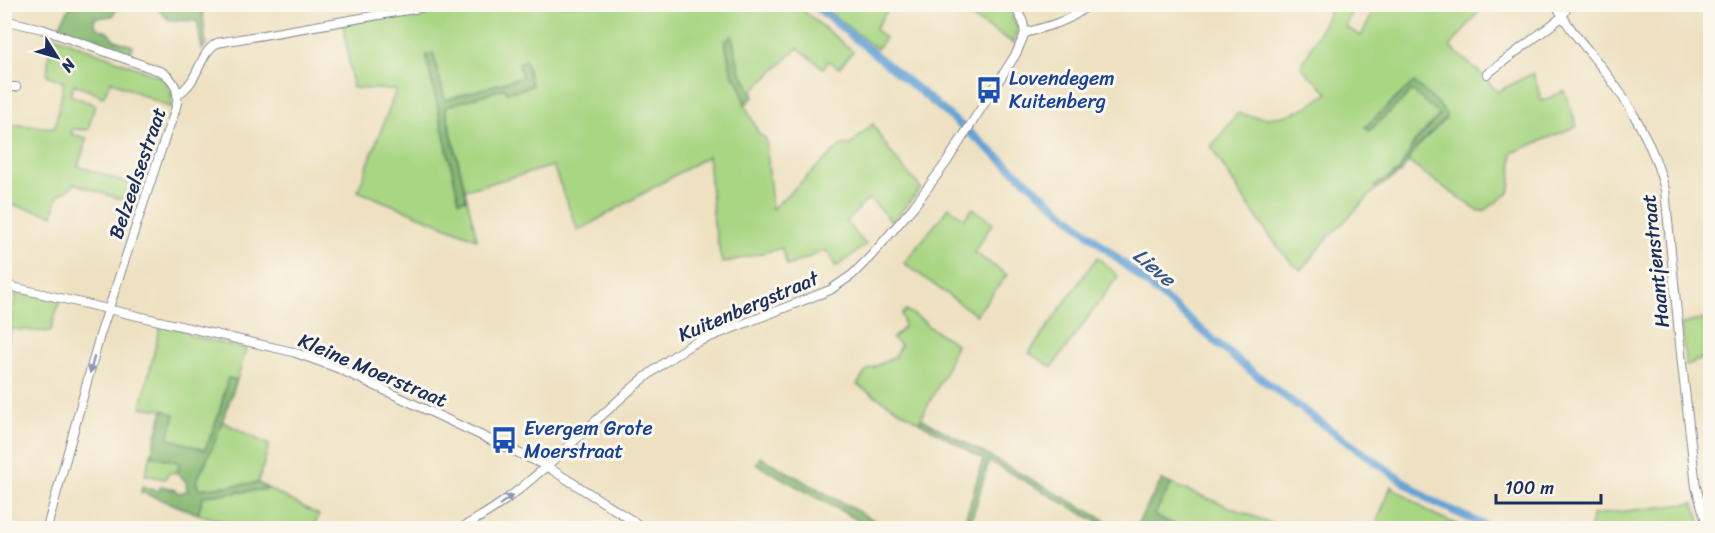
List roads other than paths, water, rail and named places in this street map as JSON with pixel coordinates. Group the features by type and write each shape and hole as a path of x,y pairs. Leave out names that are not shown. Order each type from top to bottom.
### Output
{"street":[{"path":"1014,4 1023,22 1025,33 1073,18 1089,4"},
{"name":"Haantjenstraat","path":"1556,4 1562,17 1613,82 1630,110 1661,174 1665,190 1696,487 1708,528"},
{"path":"1487,74 1562,17 1569,4"},
{"name":"Belzeelsestraat","path":"48,528 100,335 177,107 178,94 191,83 209,48 218,43 425,7"},
{"path":"4,20 42,29 162,72 171,80 178,94"},
{"name":"Kuitenbergstraat","path":"461,528 508,498 646,376 673,356 692,344 830,290 852,275 904,219 929,188 1016,54 1025,33"},
{"path":"4,87 16,87"},
{"name":"Kleine Moerstraat","path":"4,285 293,352 335,367 546,466 644,528"}],"waterway":[{"name":"Lieve","path":"813,4 931,100 1243,365 1430,500 1490,528"}],"place":[{"name":"Lovendegem Kuitenberg","path":"989,90"},
{"name":"Evergem Grote Moerstraat","path":"504,440"}]}
